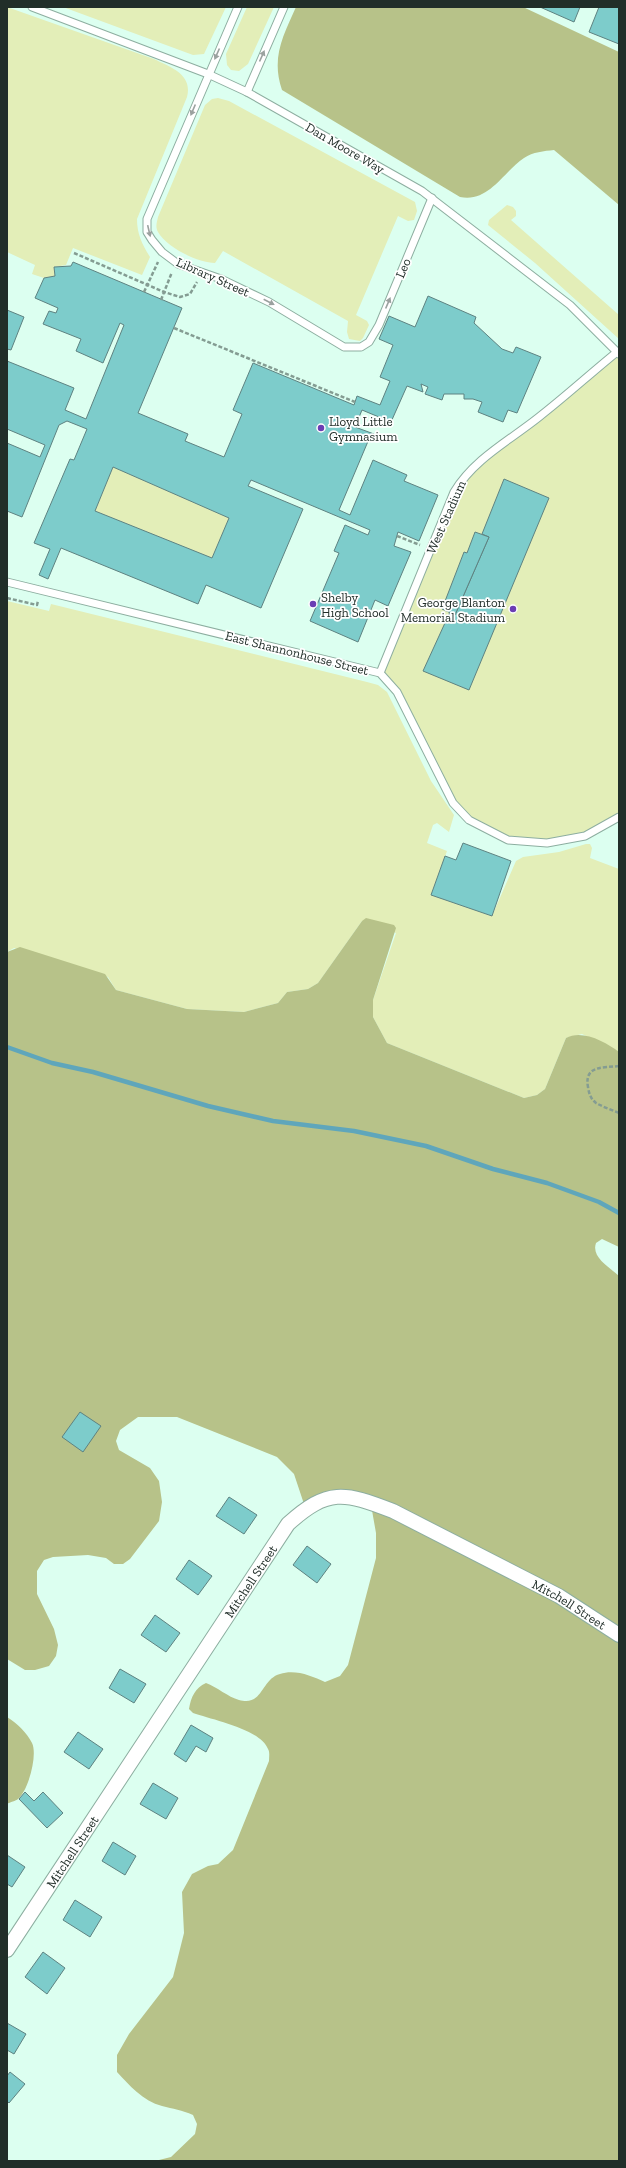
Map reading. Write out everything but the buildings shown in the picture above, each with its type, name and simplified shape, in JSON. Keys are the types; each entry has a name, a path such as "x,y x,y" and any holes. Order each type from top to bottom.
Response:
{"street":[{"name":"Mitchell Street","path":"7,1950 288,1524 305,1509 320,1500 343,1496 368,1501 393,1511 552,1592 619,1635"}],"lane":[{"name":"Dan Moore Way","path":"32,7 208,74 247,92 432,198 570,305 618,353"},
{"name":"Library Street","path":"238,7 147,219 147,232 162,252 176,262 269,302 344,347 361,347 372,338"},
{"path":"247,92 284,7"},
{"name":"Leo","path":"372,338 432,198"},
{"name":"West Stadium","path":"380,673 454,492 464,476 479,461 539,417 618,353"},
{"name":"East Shannonhouse Street","path":"7,582 380,673 397,692 453,803 469,820 508,840 547,843 585,836 619,817"}],"path":[{"path":"74,252 147,285 180,297 188,296 193,291 202,272"},
{"path":"144,292 162,252"},
{"path":"161,300 176,262"},
{"path":"174,328 355,402"},
{"path":"397,536 431,549"},
{"path":"619,1066 593,1070 588,1074 586,1080 589,1095 596,1103 619,1113"}],"green space":[{"path":"7,7 154,59 179,72 187,82 187,97 137,219 140,239 150,257 142,275 73,248 66,265 54,267 55,276 44,278 32,274 35,265 7,252"},
{"path":"63,7 226,7 204,54 193,55"},
{"path":"247,7 274,7 248,64 239,71 231,70 227,65 226,54"},
{"path":"296,7 523,7 619,52 619,205 554,150 542,151 527,156 516,164 495,185 479,195 470,198 460,197 282,90 279,78 278,57 283,38"},
{"path":"218,98 229,101 415,202 417,211 414,220 408,221 398,216 356,315 367,321 369,325 360,341 349,339 347,332 348,321 223,251 215,263 200,260 175,248 162,238 158,232 156,226 158,217 205,105 212,99"},
{"path":"507,205 513,207 516,211 516,216 511,220 619,315 619,339 535,263 488,225 489,220"},
{"name":"George Blanton Memorial Stadium","path":"619,354 619,817 585,836 547,843 508,840 487,830 453,803 397,692 380,673 464,476"},
{"path":"113,467 229,518 212,558 95,511"},
{"path":"7,601 49,611 51,604 378,685 387,692 431,781 454,815 449,832 437,823 433,825 427,843 447,851 431,895 492,916 516,861 523,857 559,852 586,844 590,844 592,848 590,858 619,869 619,1052 582,1034 566,1038 545,1089 537,1095 524,1098 387,1043 373,1017 373,1000 396,933 362,921 318,983 308,989 287,992 278,1003 244,1012 187,1009 116,990 108,977 14,948 7,952"},
{"path":"366,918 394,925 396,928 373,1000 373,1017 387,1043 524,1098 537,1095 545,1089 566,1038 579,1035 594,1038 619,1052 619,1247 602,1239 596,1243 595,1248 598,1257 619,1276 619,2161 155,2161 171,2157 195,2134 197,2124 193,2115 155,2104 132,2087 117,2072 117,2055 129,2034 173,1977 184,1933 182,1892 192,1874 208,1866 218,1864 233,1850 269,1761 268,1749 256,1736 235,1726 193,1713 189,1709 192,1697 199,1687 206,1683 235,1699 247,1701 253,1700 258,1696 269,1681 280,1674 292,1672 325,1682 340,1676 348,1665 376,1558 376,1533 370,1499 304,1504 294,1474 277,1457 177,1417 138,1417 120,1430 116,1441 119,1450 150,1468 159,1481 162,1502 159,1521 130,1559 123,1564 114,1564 106,1558 88,1555 53,1557 44,1560 37,1571 37,1594 54,1629 58,1645 56,1656 49,1666 35,1670 25,1670 7,1659 7,952 20,947 105,974 116,990 187,1009 244,1012 278,1003 287,992 308,989 318,983 362,921"},
{"path":"7,1717 25,1732 32,1743 34,1756 31,1772 22,1795 18,1799 7,1804"}],"waterway":[{"path":"7,1047 52,1063 93,1072 208,1106 273,1121 354,1131 426,1146 493,1169 547,1183 599,1202 619,1213"}],"place":[{"name":"Lloyd Little Gymnasium","path":"321,428"},
{"name":"Shelby High School","path":"313,604"},
{"name":"George Blanton Memorial Stadium","path":"513,609"}]}
